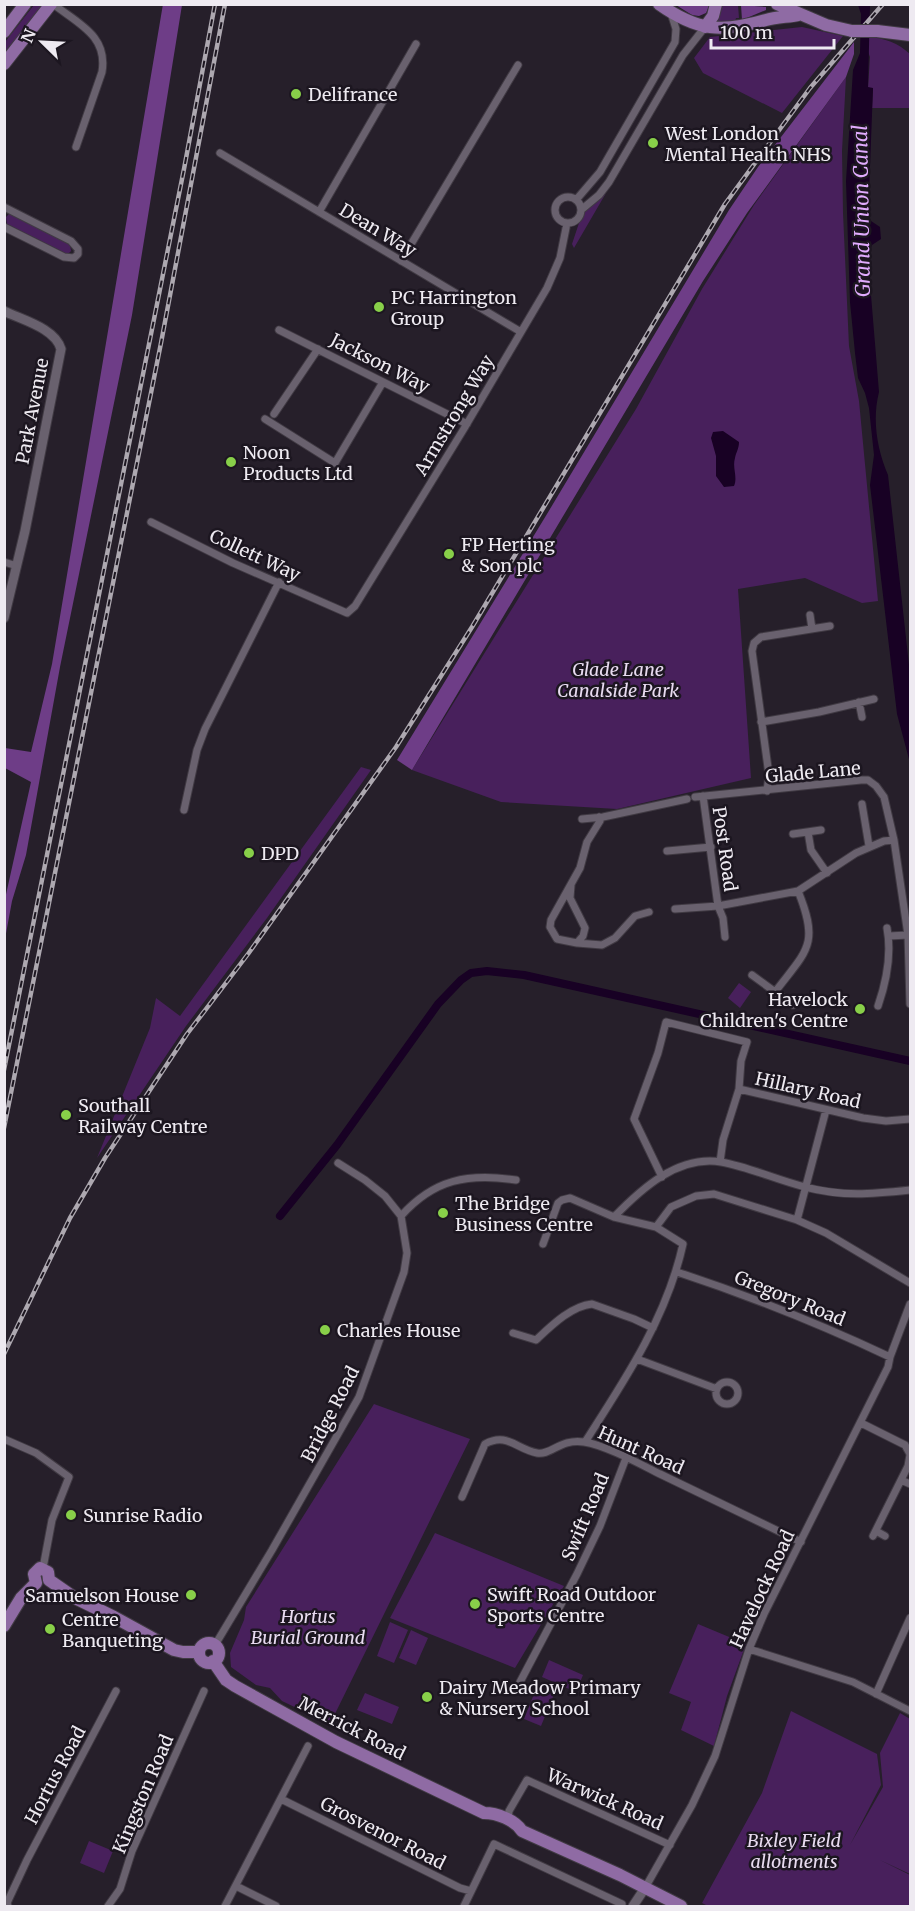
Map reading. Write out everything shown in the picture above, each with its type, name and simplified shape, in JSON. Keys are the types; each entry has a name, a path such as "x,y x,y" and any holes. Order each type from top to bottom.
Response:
{"main road":[{"path":"4,32 25,4"},
{"path":"4,64 52,4"},
{"path":"659,4 705,27 716,29 731,29 798,15"},
{"path":"705,27 713,16 716,4"},
{"path":"777,4 798,15 852,31 910,35"},
{"path":"891,34 910,45"},
{"path":"38,1569 43,1569 48,1572 49,1581 42,1585 36,1582 34,1574 38,1569"},
{"path":"49,1581 75,1598 174,1650 199,1652"},
{"path":"4,1626 21,1598 36,1582"},
{"path":"209,1643 215,1645 219,1652 213,1661 207,1662 202,1660 199,1652 204,1644 209,1643"},
{"name":"Merrick Road","path":"213,1661 226,1680 235,1686 336,1742 484,1813 509,1816 522,1831 681,1906"},
{"name":"Merrick Road","path":"484,1813 489,1820 516,1832 522,1831"}],"street":[{"path":"52,4 96,39 102,48 104,60 102,72 76,147"},
{"name":"Armstrong Way","path":"347,613 355,606 467,424 547,288 560,258 567,223 557,217 557,205 565,198 576,200 600,171 675,42 676,29 671,12"},
{"path":"567,223 576,221 581,210 599,195 609,182 683,55 705,27"},
{"path":"319,212 416,44"},
{"path":"401,261 518,65"},
{"name":"Dean Way","path":"220,153 521,332"},
{"path":"576,200 581,210"},
{"path":"4,207 71,241 78,249 78,254 74,258 64,257 4,227"},
{"name":"Park Avenue","path":"4,311 48,332 58,340 61,349 17,566 4,618"},
{"name":"Jackson Way","path":"279,330 467,424"},
{"path":"274,414 318,349"},
{"path":"265,419 335,463 383,382"},
{"name":"Collett Way","path":"151,522 233,563 347,613"},
{"path":"4,562 17,566"},
{"path":"184,810 196,750 279,582"},
{"path":"810,615 812,629"},
{"path":"767,791 769,775 752,651 754,643 761,637 830,626"},
{"path":"761,722 874,699"},
{"path":"859,702 862,717"},
{"name":"Glade Lane","path":"582,819 695,797 868,780 884,797 894,840"},
{"name":"Post Road","path":"695,797 711,847 718,906 723,918 725,937"},
{"path":"862,804 870,846"},
{"path":"599,817 600,821 587,842 580,868 551,920 550,927 557,939 597,945 615,938 635,916 649,912"},
{"path":"793,834 821,830"},
{"path":"808,832 811,850 827,873"},
{"path":"675,909 718,906 798,891 856,853 870,846 894,840 908,935 910,1004"},
{"path":"667,851 711,847"},
{"path":"571,885 570,898 591,940 597,945"},
{"path":"775,992 805,952 810,940 807,914 798,891"},
{"path":"577,943 585,928"},
{"path":"878,1006 886,983 889,964 888,932 908,935"},
{"path":"752,975 793,1005"},
{"path":"662,1177 634,1119 658,1053 665,1025 747,1042 741,1061 739,1089"},
{"name":"Hillary Road","path":"720,1162 723,1140 739,1089 826,1110 886,1121 910,1119"},
{"path":"797,1220 826,1110"},
{"path":"614,1217 646,1187 679,1167 695,1163 720,1162 806,1188 862,1195 910,1190"},
{"path":"340,1165 365,1180 385,1196 401,1216 416,1199 450,1181 476,1178 516,1180"},
{"path":"656,1227 671,1207 696,1196 714,1194 797,1220 826,1233 910,1283"},
{"path":"543,1244 556,1208 562,1200 570,1198 614,1217 656,1227 683,1244 677,1272 653,1328 637,1359 585,1442"},
{"name":"Bridge Road","path":"215,1645 360,1397 397,1296 406,1263 407,1253 401,1216"},
{"name":"Gregory Road","path":"677,1272 733,1290 814,1322 890,1357"},
{"path":"513,1333 536,1340 567,1315 585,1305 592,1304 653,1328"},
{"name":"Havelock Road","path":"645,1888 670,1845 715,1756 749,1649 888,1367 910,1304"},
{"path":"637,1359 717,1389"},
{"path":"861,1423 905,1445 910,1455 902,1480 874,1534 885,1536"},
{"path":"4,1439 36,1453 69,1477 52,1520 43,1569"},
{"name":"Hunt Road","path":"462,1497 485,1444 493,1440 502,1439 537,1454 545,1454 569,1441 585,1442 626,1458 801,1542"},
{"name":"Swift Road","path":"520,1682 600,1526 626,1458"},
{"path":"902,1480 910,1484"},
{"path":"876,1694 910,1618"},
{"path":"749,1649 853,1682 910,1711"},
{"name":"Hortus Road","path":"6,1905 27,1860 116,1691"},
{"name":"Kingston Road","path":"108,1906 120,1889 132,1851 204,1691"},
{"path":"225,1906 308,1746"},
{"name":"Warwick Road","path":"509,1816 527,1780 670,1845"},
{"name":"Grosvenor Road","path":"281,1799 460,1888 471,1891"},
{"path":"464,1906 494,1844 610,1894 622,1904"},
{"path":"236,1886 276,1906"},
{"path":"633,1906 645,1888"}],"green space":[{"path":"34,5 43,5 5,54 5,42"},
{"path":"722,5 738,5 739,18 735,21 715,22"},
{"path":"802,27 843,36 782,113 703,73 694,58 710,37"},
{"path":"868,37 891,42 910,54 910,108 872,108 873,89 868,88 870,57 867,49"},
{"name":"Glade Lane Canalside Park","path":"846,77 842,151 849,346 859,401 878,601 862,603 805,578 738,589 751,778 617,809 501,802 412,770 636,409 702,289 754,205"},
{"path":"606,193 574,248 572,244 582,214"},
{"path":"9,214 70,244 71,251 65,253 7,224 6,217"},
{"path":"361,767 371,770 267,918 186,1026 97,1158 150,1028 156,998 180,1016"},
{"path":"739,983 751,992 740,1008 728,998"},
{"name":"Hortus Burial Ground","path":"374,1404 470,1439 330,1724 282,1701 270,1688 256,1685 231,1667 230,1653 244,1620 246,1607"},
{"name":"Swift Road Outdoor Sports Centre","path":"435,1533 564,1586 515,1668 390,1618"},
{"path":"390,1622 408,1630 394,1663 377,1656"},
{"path":"698,1624 746,1644 727,1696 714,1746 681,1730 691,1702 669,1693"},
{"path":"411,1630 428,1638 416,1665 399,1658"},
{"path":"549,1660 583,1675 576,1692 542,1677"},
{"path":"538,1684 555,1692 541,1726 524,1719"},
{"path":"365,1693 399,1707 392,1724 357,1710"},
{"name":"Bixley Field allotments","path":"791,1711 877,1754 881,1785 850,1845 883,1787 880,1753 900,1713 910,1719 910,1874 880,1860 910,1875 910,1906 708,1906 702,1903 762,1793"},
{"path":"89,1841 113,1851 104,1873 80,1863"}],"shaded area":[{"path":"163,4 182,5 132,315 60,667 26,855 12,901 5,939 5,899 31,782 5,768 5,748 31,752 52,664"},
{"path":"710,4 706,13 699,16 692,15 676,5"},
{"path":"741,5 766,7 766,10 742,20"},
{"path":"854,42 854,54 846,77 747,213 703,281 412,770 397,760 729,210 758,167"}],"water":[{"name":"Grand Union Canal","path":"858,5 870,5 868,87 873,88 868,219 880,227 881,239 872,245 870,250 870,283 879,392 876,424 878,445 888,475 910,674 910,763 897,714 870,485 874,455 869,408 858,378 850,302 846,181 853,70 860,53 861,14"},
{"path":"723,431 739,442 734,462 734,486 724,487 716,476 716,456 711,438 713,432"}],"waterway":[{"path":"280,1216 337,1145 438,1004 471,973 487,971 524,975 910,1061"}],"railway":[{"path":"4,1070 215,4"},
{"path":"4,1128 161,343 225,4"},
{"path":"4,1354 70,1218 105,1158 187,1034 248,954 396,747 472,627 725,204 810,88 883,4"}],"place":[{"name":"Delifrance","path":"296,94"},
{"name":"West London Mental Health NHS","path":"653,143"},
{"name":"PC Harrington Group","path":"379,307"},
{"name":"Noon Products Ltd","path":"231,462"},
{"name":"FP Herting & Son plc","path":"449,554"},
{"name":"DPD","path":"249,853"},
{"name":"Havelock Children's Centre","path":"860,1009"},
{"name":"Southall Railway Centre","path":"66,1115"},
{"name":"The Bridge Business Centre","path":"443,1213"},
{"name":"Charles House","path":"325,1330"},
{"name":"Sunrise Radio","path":"71,1515"},
{"name":"Samuelson House","path":"191,1595"},
{"name":"Swift Road Outdoor Sports Centre","path":"475,1604"},
{"name":"Centre Banqueting","path":"50,1629"},
{"name":"Dairy Meadow Primary & Nursery School","path":"427,1697"}]}
